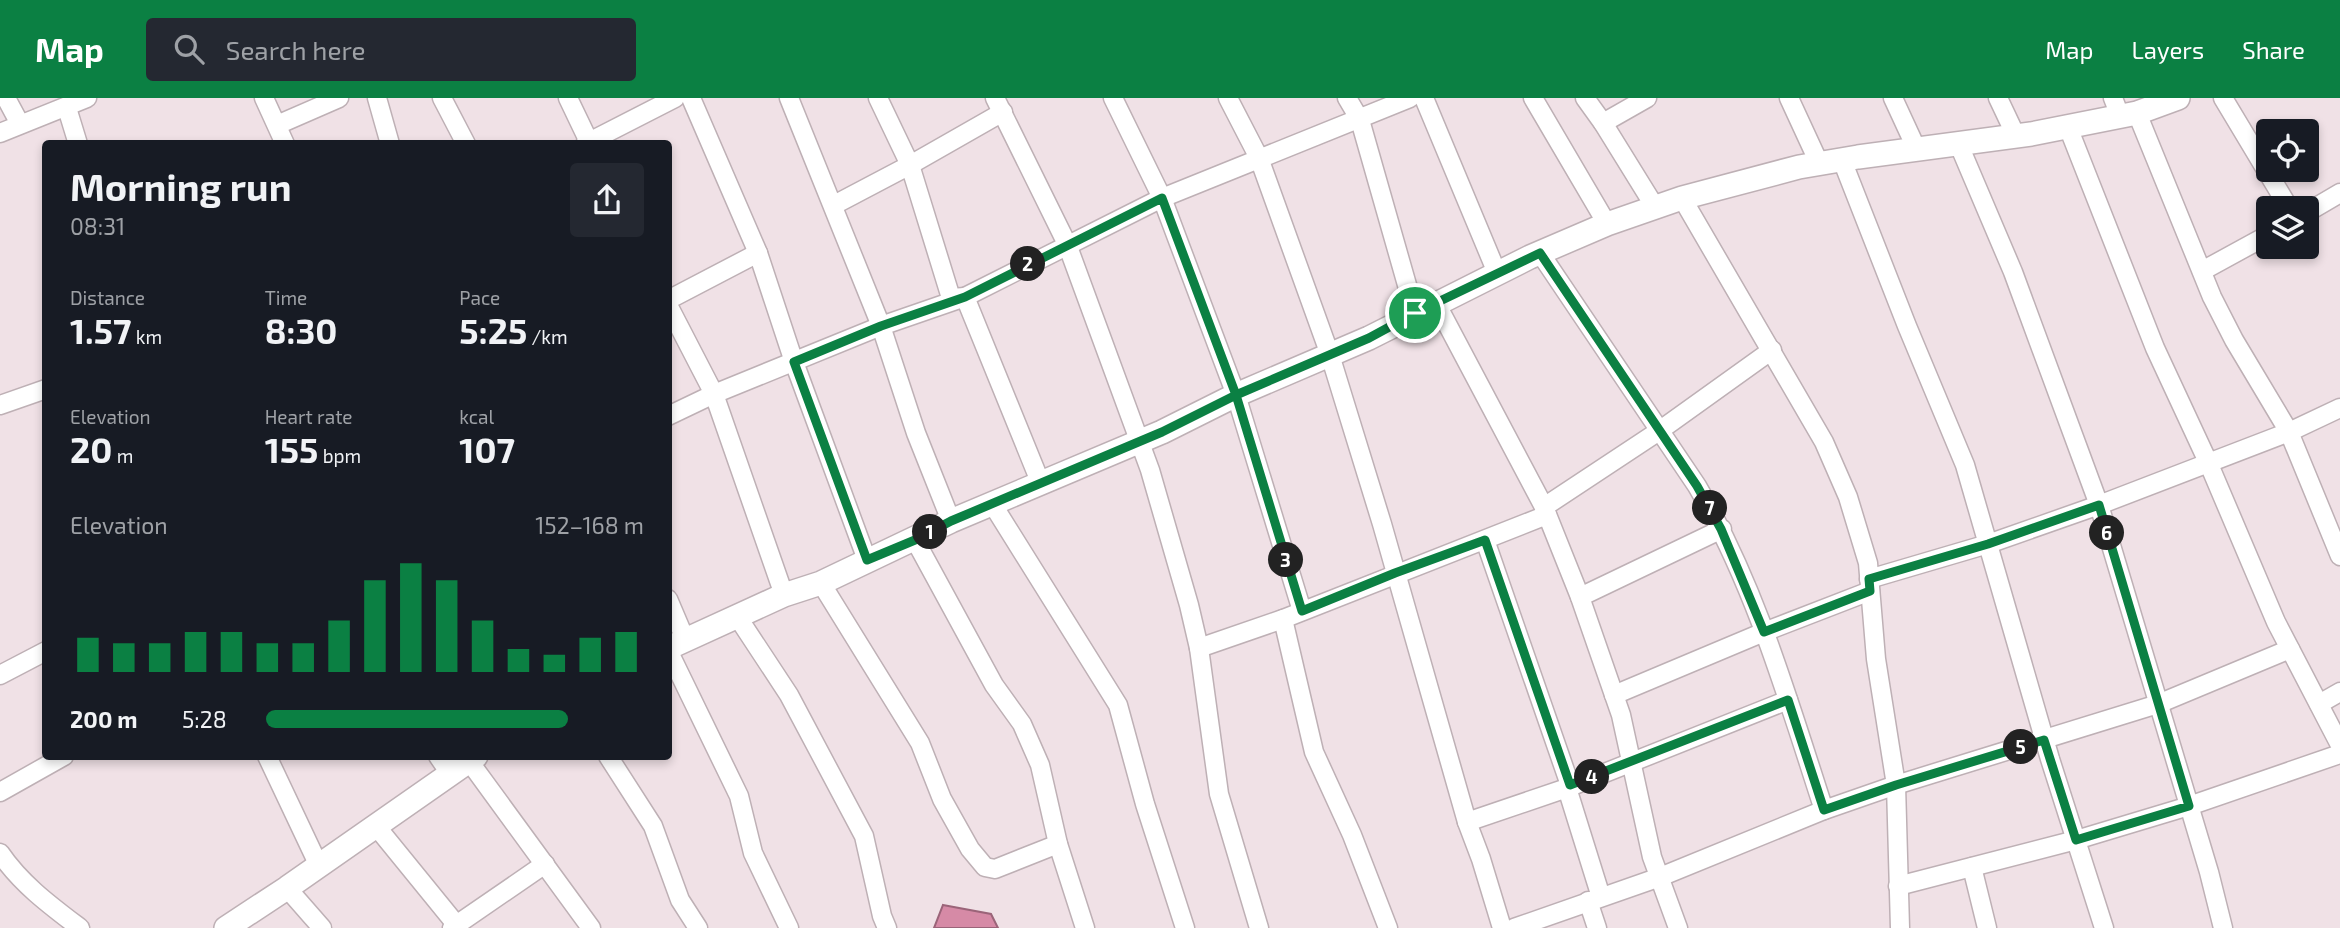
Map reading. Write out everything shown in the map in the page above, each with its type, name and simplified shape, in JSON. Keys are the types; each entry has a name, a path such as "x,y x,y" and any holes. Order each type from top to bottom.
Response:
{"street":[{"path":"6,98 20,124"},
{"path":"0,133 87,98"},
{"path":"264,98 283,140"},
{"path":"277,125 339,98"},
{"path":"377,98 389,140"},
{"path":"442,98 464,140"},
{"path":"568,98 587,140"},
{"path":"594,140 675,98"},
{"path":"691,98 758,253 794,362 867,560"},
{"path":"789,98 881,326 916,433 951,521"},
{"path":"878,98 910,165 951,298 965,297"},
{"path":"1113,98 1162,198 1236,395 1302,611"},
{"path":"1228,98 1259,158 1330,355 1382,524 1467,822 1482,859 1502,928"},
{"path":"1347,98 1360,120 1425,308 1546,511 1614,695 1652,857 1678,928"},
{"path":"672,414 713,394 881,326 965,297 1162,198 1410,98"},
{"path":"1424,98 1497,273"},
{"path":"1533,98 1607,224"},
{"path":"1585,98 1655,207"},
{"path":"1603,123 1647,98"},
{"path":"1789,98 1831,162 1907,326 1965,465 2044,740 2104,928"},
{"path":"1893,98 1917,150"},
{"path":"1998,98 2016,136"},
{"path":"789,928 753,853 739,796 674,646 1369,338 1497,273 1607,224 1682,198 1831,162 2068,127 2124,109 2178,98"},
{"path":"2223,98 2282,196"},
{"path":"834,205 910,165 999,105 1067,244 1150,470 1199,648 1219,794 1259,928"},
{"path":"67,107 77,140"},
{"path":"2124,109 2234,340 2289,432 2340,556"},
{"path":"2068,127 2155,348 2276,622 2340,745"},
{"path":"1959,145 2012,272 2099,505 2209,872 2223,928"},
{"path":"2319,206 2340,194"},
{"path":"1682,198 1824,442 1848,497 1868,563 1876,659 1896,785 1900,928"},
{"path":"2202,271 2256,242"},
{"path":"672,300 758,253"},
{"path":"1540,253 1697,486 1721,529 1764,632 1824,810"},
{"path":"965,297 1041,484"},
{"path":"672,310 713,394 784,595"},
{"path":"1199,648 1283,619 1485,540 1546,511 1772,350"},
{"path":"0,405 42,390"},
{"path":"1614,695 1870,585 2099,505 2289,432 2340,408"},
{"path":"993,505 1118,705 1145,804 1185,928"},
{"path":"1580,597 1721,529"},
{"path":"915,540 995,685 1022,724 1040,765 1058,844 1085,928"},
{"path":"1485,540 1568,787 1594,899 1597,928"},
{"path":"821,583 920,743 942,799 970,849 985,867 995,870 1058,844"},
{"path":"737,616 789,695 864,836 887,928"},
{"path":"1283,619 1314,752 1352,835 1388,928"},
{"path":"1514,928 1660,877 1824,810 2158,704 2290,649"},
{"path":"0,676 42,653"},
{"path":"2319,704 2340,692"},
{"path":"1467,822 1568,787 1788,700"},
{"path":"1898,886 2076,840 2189,806 2340,754"},
{"path":"0,793 57,760"},
{"path":"269,760 319,866"},
{"path":"226,928 376,827 444,765 464,760"},
{"path":"473,760 591,928"},
{"path":"611,760 653,826 680,900 698,928"},
{"path":"376,827 456,927 545,864"},
{"path":"0,853 10,868 34,892 80,928"},
{"path":"1972,867 1987,928"},
{"path":"287,888 322,928"}],"shaded area":[{"path":"943,905 991,914 998,928 934,928"}],"route":[{"path":"1415,313 1369,338 1236,395 1162,432 951,521 867,560 794,362 881,326 965,297 1162,198 1236,395 1302,611 1485,540 1570,785 1788,700 1824,810 2044,740 2076,840 2189,806 2099,505 1988,544 1869,579 1870,591 1764,632 1738,565 1697,486 1540,253 1415,313"}]}
